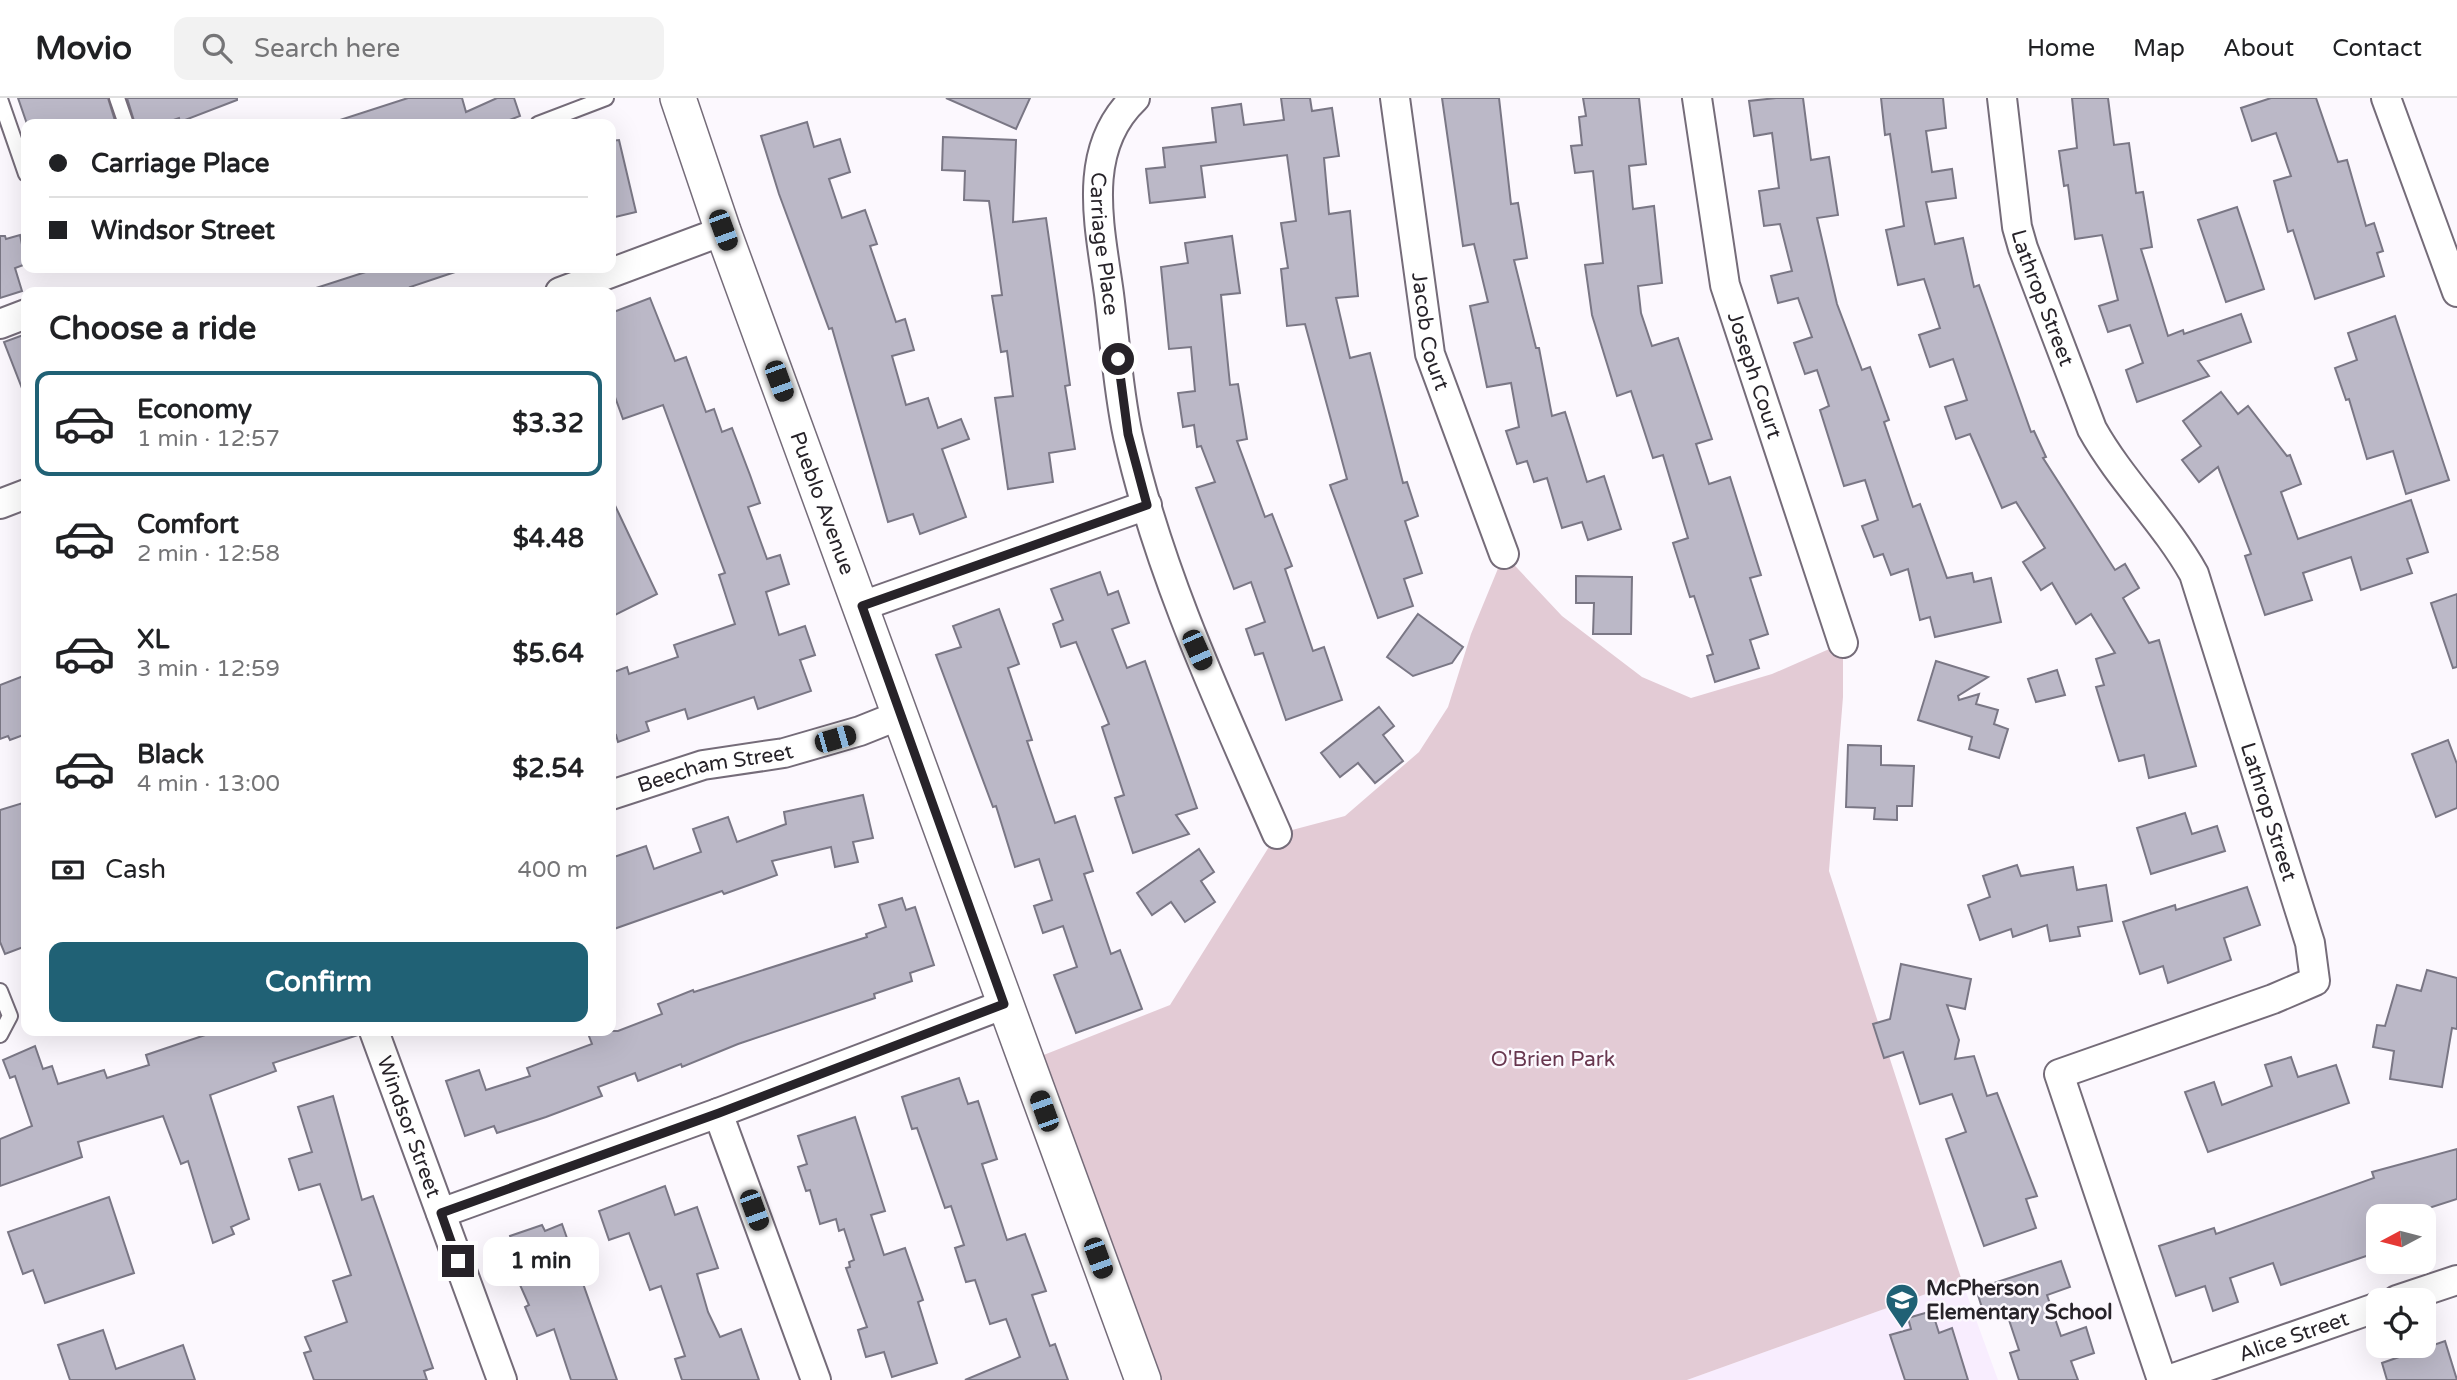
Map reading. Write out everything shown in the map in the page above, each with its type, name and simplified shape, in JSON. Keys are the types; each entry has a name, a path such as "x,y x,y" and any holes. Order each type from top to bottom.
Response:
{"street":[{"name":"Pueblo Avenue","path":"678,98 723,230 1143,1380"},
{"name":"Carriage Place","path":"1135,98 1107,134 1098,171 1098,209 1128,434 1147,505 1197,650 1277,834"},
{"name":"Jacob Court","path":"1395,98 1430,354 1504,554"},
{"name":"Joseph Court","path":"1697,98 1725,285 1843,643"},
{"name":"Lathrop Street","path":"2002,98 2017,227 2023,248 2092,429 2105,452 2182,554 2193,574 2310,943 2315,981 2273,999 2059,1074 2162,1380"},
{"path":"2386,98 2457,292"},
{"path":"616,271 723,230"},
{"path":"573,287 610,273"},
{"path":"0,324 21,316"},
{"path":"0,504 21,496"},
{"path":"862,606 1147,505"},
{"name":"Beecham Street","path":"616,793 703,765 784,753 860,731 900,715"},
{"path":"441,1213 719,1113 1004,1004"},
{"name":"Windsor Street","path":"376,1036 502,1380"},
{"path":"719,1113 816,1380"},
{"path":"2431,1288 2457,1279"},
{"name":"Alice Street","path":"2168,1380 2366,1311"}],"lane":[{"path":"117,98 124,119"},
{"path":"551,119 606,98"},
{"path":"0,99 21,160"},
{"path":"0,991 10,1016 0,1035"}],"shaded area":[{"name":"McPherson Elementary School","path":"1962,1281 1998,1380 1687,1380"}],"green space":[{"name":"O'Brien Park","path":"1504,554 1562,616 1642,677 1691,698 1772,674 1843,643 1843,697 1829,871 1962,1281 1687,1380 1143,1380 1026,1062 1170,1005 1277,834 1345,816 1419,752 1448,707 1471,634"}],"building":[{"path":"18,98 108,98 114,119 25,119"},
{"path":"127,98 237,98 188,119 133,119"},
{"path":"408,98 462,98 466,112 497,98 514,98 520,116 512,119 343,119"},
{"path":"946,98 1030,98 1016,129"},
{"path":"1281,98 1310,98 1312,111 1332,108 1339,156 1324,158 1329,214 1350,211 1358,296 1336,298 1350,358 1370,353 1403,483 1407,482 1418,516 1405,521 1422,573 1404,579 1413,606 1378,618 1330,485 1347,479 1305,324 1287,326 1281,269 1288,268 1281,223 1296,221 1287,155 1201,166 1205,197 1150,203 1146,169 1165,167 1163,148 1216,142 1212,108 1241,104 1244,125 1284,120"},
{"path":"1442,98 1499,98 1511,204 1518,203 1527,258 1514,260 1536,348 1539,348 1552,416 1565,412 1587,482 1604,476 1621,529 1588,540 1582,522 1562,528 1547,478 1534,482 1527,461 1517,464 1506,431 1519,427 1511,383 1487,387 1470,306 1488,302 1474,244 1463,246"},
{"path":"1583,98 1639,98 1646,164 1629,166 1633,209 1654,206 1662,283 1638,286 1641,313 1652,346 1678,338 1712,439 1696,444 1709,484 1730,477 1761,575 1750,578 1768,634 1750,640 1759,668 1715,682 1707,656 1713,654 1694,596 1690,597 1673,543 1688,538 1663,455 1653,458 1631,391 1617,396 1592,315 1585,265 1603,263 1593,171 1575,173 1571,146 1582,145 1579,117 1586,116"},
{"path":"1803,98 1811,160 1829,157 1838,215 1817,218 1837,304 1862,370 1870,367 1889,420 1884,422 1913,507 1920,504 1947,578 1972,573 1974,582 1991,578 2001,622 1935,637 1930,617 1920,620 1908,569 1891,575 1883,554 1874,557 1862,526 1878,520 1865,480 1844,486 1820,410 1829,406 1817,370 1805,374 1794,343 1812,337 1798,298 1778,303 1771,276 1792,271 1780,224 1764,226 1759,191 1779,188 1772,133 1754,136 1749,101"},
{"path":"1881,98 1943,98 1946,128 1926,131 1932,172 1952,169 1956,198 1926,202 1935,244 1963,238 1974,287 1979,285 2031,432 2034,431 2046,457 2043,458 2115,570 2125,564 2139,588 2123,598 2149,643 2159,640 2196,766 2149,778 2144,755 2119,761 2096,687 2104,685 2096,659 2115,653 2091,614 2076,624 2052,583 2041,590 2023,562 2045,548 2016,502 2002,508 1970,434 1956,439 1945,407 1967,400 1953,359 1930,367 1919,335 1940,328 1924,279 1898,285 1886,230 1904,226 1890,134 1885,135"},
{"path":"2072,98 2108,98 2114,145 2129,143 2136,193 2143,192 2152,247 2141,249 2168,336 2183,330 2184,334 2241,314 2251,342 2198,361 2209,376 2137,402 2126,370 2143,363 2130,325 2108,332 2099,306 2118,300 2102,235 2075,239 2068,185 2064,186 2059,151 2077,148"},
{"path":"2271,98 2316,98 2338,162 2347,160 2366,226 2374,223 2383,251 2377,253 2384,276 2315,299 2293,230 2288,232 2274,181 2291,176 2276,133 2252,141 2241,108"},
{"path":"807,122 814,147 840,139 850,172 829,179 842,218 865,210 877,244 870,246 896,322 905,319 914,350 892,356 906,405 928,398 938,428 961,419 969,439 942,449 966,517 920,534 913,514 888,522 832,328 829,329 779,194 761,136"},
{"path":"943,137 1016,140 1013,222 1046,218 1070,385 1065,386 1075,449 1049,453 1053,482 1008,489 995,398 1013,396 1007,351 1001,352 992,296 1002,295 989,201 964,200 965,171 942,170"},
{"path":"616,140 619,140 636,212 616,217"},
{"path":"2237,207 2264,289 2226,302 2198,220"},
{"path":"20,235 21,266 15,268 21,291 0,298 0,236 5,236 6,239"},
{"path":"1232,236 1240,293 1221,295 1230,385 1238,384 1247,439 1237,441 1265,517 1272,514 1292,566 1285,569 1313,651 1324,647 1342,700 1286,720 1263,653 1255,655 1246,629 1265,622 1251,582 1234,589 1196,488 1215,482 1201,446 1197,447 1194,425 1183,427 1178,393 1195,391 1191,347 1169,349 1161,267 1188,263 1185,243"},
{"path":"362,273 452,273 410,287 319,287"},
{"path":"650,298 675,361 686,357 706,412 714,409 722,432 732,428 760,503 748,507 767,559 780,555 789,584 766,592 779,635 805,626 815,655 800,660 811,691 758,709 754,697 688,719 685,709 646,722 649,731 618,742 616,671 627,667 629,674 678,657 674,645 735,624 719,575 725,573 663,405 623,419 616,400 616,311"},
{"path":"2395,316 2449,480 2406,494 2393,451 2367,459 2349,399 2346,400 2335,368 2357,360 2348,333"},
{"path":"21,336 21,386 4,342"},
{"path":"2221,392 2238,414 2248,406 2287,456 2290,455 2301,484 2281,492 2298,539 2411,500 2428,552 2407,559 2412,573 2361,590 2351,557 2303,573 2312,600 2265,615 2245,556 2251,554 2218,467 2199,482 2182,460 2201,446 2183,421"},
{"path":"616,508 657,594 616,614"},
{"path":"1100,572 1108,595 1118,591 1129,623 1112,629 1127,668 1145,661 1197,808 1176,815 1189,834 1133,853 1115,798 1124,795 1102,727 1109,724 1076,642 1061,647 1053,624 1063,620 1051,589"},
{"path":"1576,576 1632,577 1631,634 1593,634 1594,603 1576,603"},
{"path":"2457,594 2457,667 2453,668 2431,603"},
{"path":"999,609 1019,664 1008,668 1032,740 1027,741 1055,823 1075,816 1093,871 1084,874 1111,954 1120,950 1142,1009 1076,1033 1054,975 1077,967 1063,926 1043,933 1034,906 1052,900 1039,859 1015,867 996,806 993,807 936,655 961,647 953,626"},
{"path":"1418,614 1463,647 1452,663 1413,676 1387,657"},
{"path":"1936,661 1988,677 1958,696 1959,700 1979,694 1976,704 1998,710 1994,724 2008,729 1999,758 1969,749 1972,737 1918,720"},
{"path":"2057,670 2065,695 2036,702 2028,679"},
{"path":"21,677 21,736 10,740 8,736 0,739 0,685"},
{"path":"1379,707 1394,726 1383,735 1403,761 1375,783 1358,763 1340,777 1321,753"},
{"path":"2448,740 2457,764 2457,808 2436,817 2412,754"},
{"path":"1848,745 1881,746 1881,765 1914,766 1912,806 1897,806 1897,820 1874,819 1875,808 1846,807"},
{"path":"863,795 873,838 853,842 858,862 835,867 831,847 772,861 777,875 616,928 616,856 646,846 654,869 701,852 693,829 728,817 737,842 786,824 784,812"},
{"path":"21,804 21,948 5,954 0,942 0,810"},
{"path":"2185,813 2192,834 2217,826 2225,851 2151,874 2137,828"},
{"path":"1199,849 1214,872 1201,881 1215,902 1185,922 1171,902 1152,915 1137,893"},
{"path":"2017,865 2021,876 2073,867 2077,890 2106,885 2112,921 2078,927 2080,936 2050,941 2047,925 2013,937 2011,929 1980,940 1968,905 1990,897 1983,876"},
{"path":"2247,887 2260,925 2224,938 2231,960 2168,983 2163,966 2140,974 2123,922 2175,905 2176,910"},
{"path":"902,898 906,910 915,907 934,965 910,973 912,981 874,994 875,998 738,1044 682,1067 681,1064 638,1081 635,1073 598,1087 602,1096 546,1117 497,1133 494,1126 465,1136 446,1081 479,1070 486,1090 530,1076 527,1068 592,1044 589,1036 616,1036 616,1031 662,1014 658,1004 693,990 694,992 867,937 866,934 886,927 879,905"},
{"path":"1901,964 1971,979 1965,1009 1947,1005 1959,1040 1955,1059 1974,1056 1987,1096 1997,1093 2037,1196 2026,1199 2036,1228 1984,1246 1946,1139 1966,1132 1952,1094 1920,1104 1903,1052 1884,1058 1873,1024 1890,1019"},
{"path":"2427,970 2457,978 2457,1029 2452,1028 2442,1087 2390,1079 2394,1051 2373,1047 2377,1025 2385,1026 2397,985 2421,991"},
{"path":"202,1036 355,1036 273,1063 276,1071 210,1095 249,1219 231,1227 234,1234 213,1243 188,1161 181,1164 163,1116 78,1142 82,1157 0,1186 0,1139 32,1126 15,1076 10,1078 3,1060 35,1046 43,1069 52,1066 58,1084 104,1070 107,1078 149,1065 146,1055"},
{"path":"2291,1057 2298,1077 2336,1065 2349,1103 2208,1152 2185,1092 2214,1082 2222,1105 2272,1086 2265,1065"},
{"path":"959,1078 968,1104 978,1101 997,1159 982,1164 1007,1240 1025,1234 1046,1291 1032,1295 1050,1346 1055,1344 1068,1380 965,1380 1020,1357 1006,1319 990,1324 975,1280 966,1282 955,1248 964,1245 951,1206 945,1208 917,1128 912,1129 902,1097"},
{"path":"333,1096 362,1200 373,1196 433,1368 424,1371 427,1380 314,1380 304,1353 311,1351 305,1337 347,1322 333,1281 351,1275 320,1184 299,1190 289,1159 312,1152 298,1107"},
{"path":"855,1117 885,1211 871,1215 884,1255 905,1248 923,1300 918,1302 937,1363 892,1377 884,1352 866,1357 858,1330 867,1327 846,1268 850,1267 849,1262 854,1260 844,1229 839,1231 836,1219 820,1224 810,1190 806,1191 798,1167 807,1164 798,1136"},
{"path":"2457,1149 2457,1199 2436,1206 2366,1204 2366,1256 2281,1285 2273,1263 2230,1278 2238,1302 2213,1311 2205,1286 2176,1296 2159,1246 2214,1228 2216,1234 2374,1178 2372,1172"},
{"path":"665,1186 675,1215 697,1207 718,1268 697,1274 708,1312 720,1337 741,1329 759,1380 682,1380 675,1359 685,1356 661,1286 650,1290 629,1233 609,1240 599,1211"},
{"path":"109,1197 134,1273 45,1303 33,1270 23,1274 8,1232"},
{"path":"562,1224 617,1380 571,1380 554,1329 537,1336 525,1307 529,1305 516,1276 520,1274 510,1236 542,1225 545,1231"},
{"path":"2061,1261 2070,1287 2047,1295 2061,1336 2086,1327 2094,1353 2071,1361 2078,1380 2019,1380 2010,1353 2019,1350 2006,1311 1985,1317 1976,1289"},
{"path":"1932,1311 1939,1333 1952,1328 1968,1380 1905,1380 1890,1335 1911,1329 1908,1318"},
{"path":"103,1330 116,1369 183,1345 195,1380 70,1380 58,1345"},
{"path":"2445,1341 2457,1380 2387,1380 2382,1363 2396,1358 2436,1358 2436,1344"}],"place":[{"name":"McPherson Elementary School","path":"1902,1330"}],"route":[{"path":"458,1261 441,1213 719,1113 1004,1004 862,606 1147,505 1128,434 1118,359"}]}
